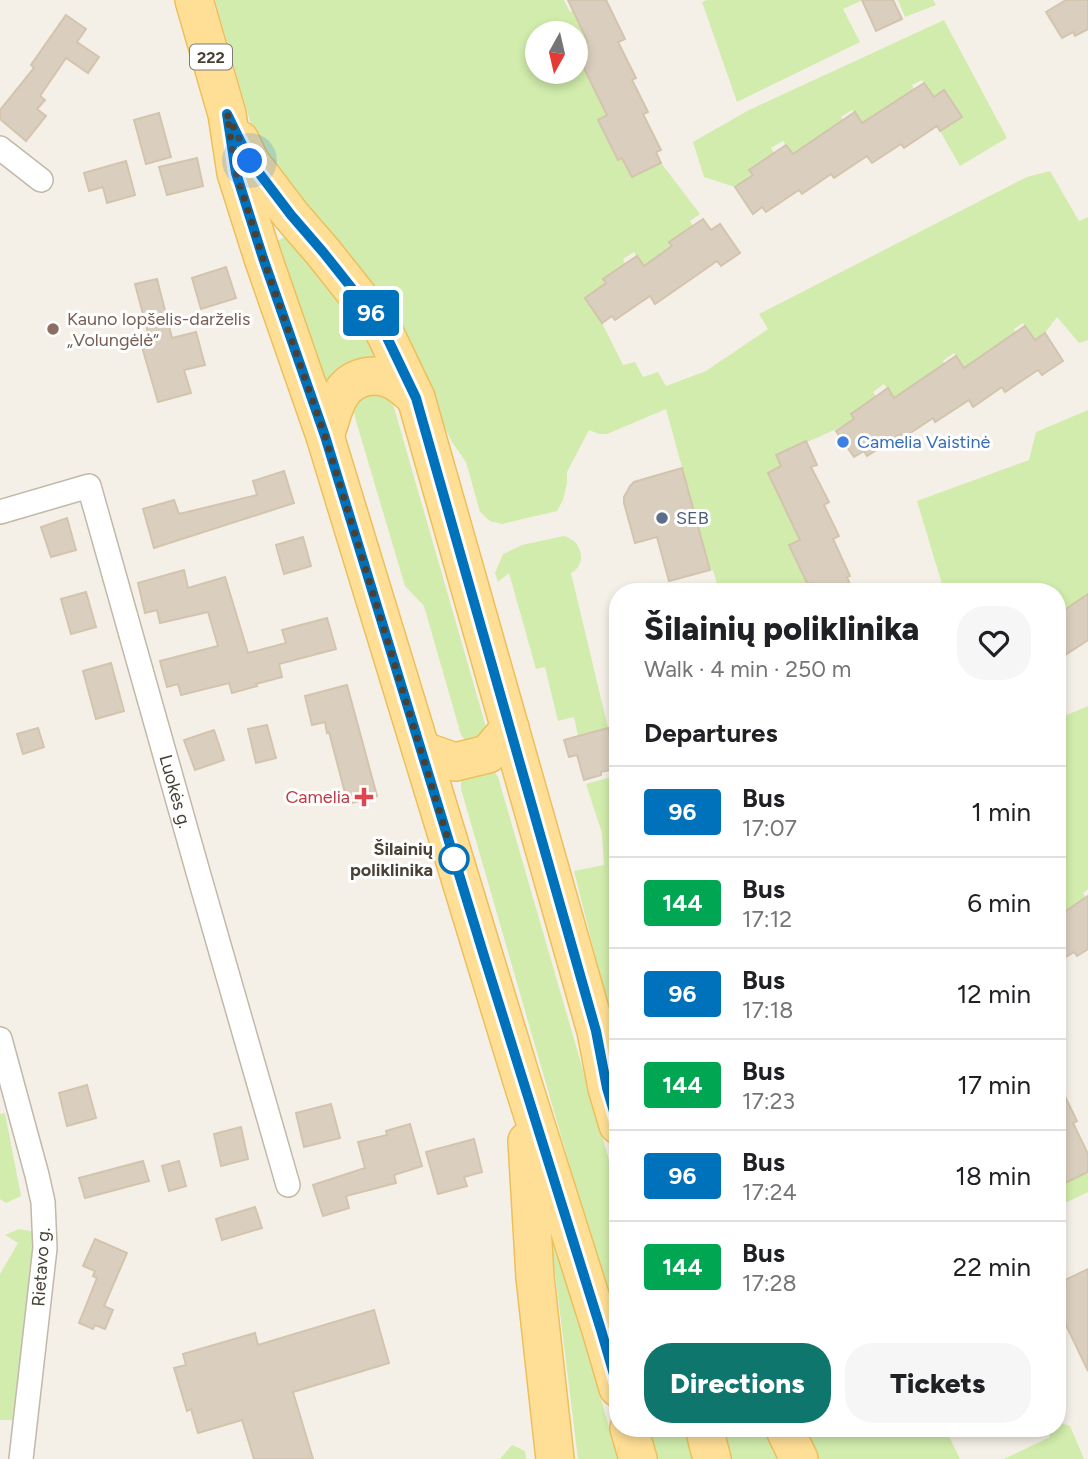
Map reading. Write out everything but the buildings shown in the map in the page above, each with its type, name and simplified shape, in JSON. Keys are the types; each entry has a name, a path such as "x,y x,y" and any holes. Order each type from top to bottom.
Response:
{"main road":[{"name":"222","path":"194,0 227,114 240,185 325,436 609,1357"},
{"name":"222","path":"227,114 250,161 381,325 416,398 609,1080"},
{"path":"325,436 340,395 351,382 362,377 382,377 397,382 416,398"},
{"path":"421,750 455,762 488,754 510,728"},
{"path":"523,1084 535,1277 555,1459"},
{"path":"632,1437 638,1459"},
{"path":"706,1437 712,1459"},
{"path":"788,1437 799,1459"}],"street":[{"path":"0,148 41,180"},
{"name":"Luokės g.","path":"0,512 89,486 288,1185"},
{"name":"Rietavo g.","path":"0,1039 37,1175 44,1215 45,1248 21,1459"}],"green space":[{"path":"215,0 564,0 578,21 525,21 525,84 588,84 588,77 610,114 598,120 618,160 622,158 632,177 661,163 700,214 690,221 693,226 670,242 672,246 644,266 634,252 623,259 625,264 604,279 606,283 585,298 602,323 623,365 635,362 643,377 658,372 666,386 706,371 768,329 759,314 1027,177 1050,171 1079,221 1088,217 1088,340 1079,343 1057,317 1045,333 1035,340 1023,323 1014,329 1016,333 992,348 966,370 954,353 896,402 884,384 873,392 876,397 851,414 854,419 776,455 781,466 768,473 802,539 789,545 807,583 717,583 713,570 710,570 666,409 607,434 589,430 567,472 563,500 557,511 502,524 490,521 480,512 466,462 444,426 428,380 416,356 256,142"},
{"path":"863,0 843,9 860,42 737,102 702,2"},
{"path":"898,0 933,0 936,5 905,17"},
{"path":"944,20 1007,138 960,166 940,131 962,117 944,90 934,97 922,80 912,85 914,89 864,126 852,110 795,158 783,141 771,148 774,153 750,170 753,175 735,187 704,177 693,142 749,110"},
{"path":"284,237 293,239 360,322 381,361 329,382 322,375 276,246 277,241"},
{"path":"363,387 391,397 486,727 484,736 467,742 461,735 424,606 405,586 356,421 353,406"},
{"path":"1088,410 1088,594 1066,611 1066,583 942,583 917,501 1029,460 1036,432"},
{"path":"564,536 575,542 580,550 580,563 571,573 608,728 578,736 574,717 558,721 545,667 536,669 509,573 498,582 495,573 503,554 522,545"},
{"path":"1088,706 1088,889 1083,893 1086,898 1066,911 1066,715"},
{"path":"492,768 498,777 609,1160 609,1302 461,789 464,774"},
{"path":"609,778 609,1002 574,871 604,865 602,833 586,784"},
{"path":"5,1113 21,1196 6,1203 0,1199 0,1114"},
{"path":"1088,1172 1088,1192 1066,1203 1066,1183"},
{"path":"19,1229 35,1232 13,1420 0,1420 0,1274 18,1243 5,1235"},
{"path":"554,1245 578,1318 609,1427 609,1437 612,1437 618,1459 578,1459 552,1248"},
{"path":"1066,1425 1070,1426 1084,1459 1004,1459 1050,1437 1066,1437"},
{"path":"648,1437 689,1437 695,1459 654,1459"},
{"path":"726,1437 774,1437 785,1459 732,1459"},
{"path":"802,1437 949,1437 960,1459 813,1459"},
{"path":"512,1445 525,1451 526,1459 500,1459"}],"bus line":[{"name":"96","path":"609,1095 596,1031 416,398 381,325 250,161 227,114 236,173 325,436 609,1357"}],"place":[{"name":"Kauno lopšelis-darželis „Volungėlė“","path":"53,329"},
{"name":"Camelia Vaistinė","path":"843,442"},
{"name":"SEB","path":"662,518"},
{"name":"Camelia","path":"364,797"},
{"name":"Šilainių poliklinika","path":"454,859"}],"route":[{"path":"250,161 227,114 236,173 325,436 454,859"}]}
